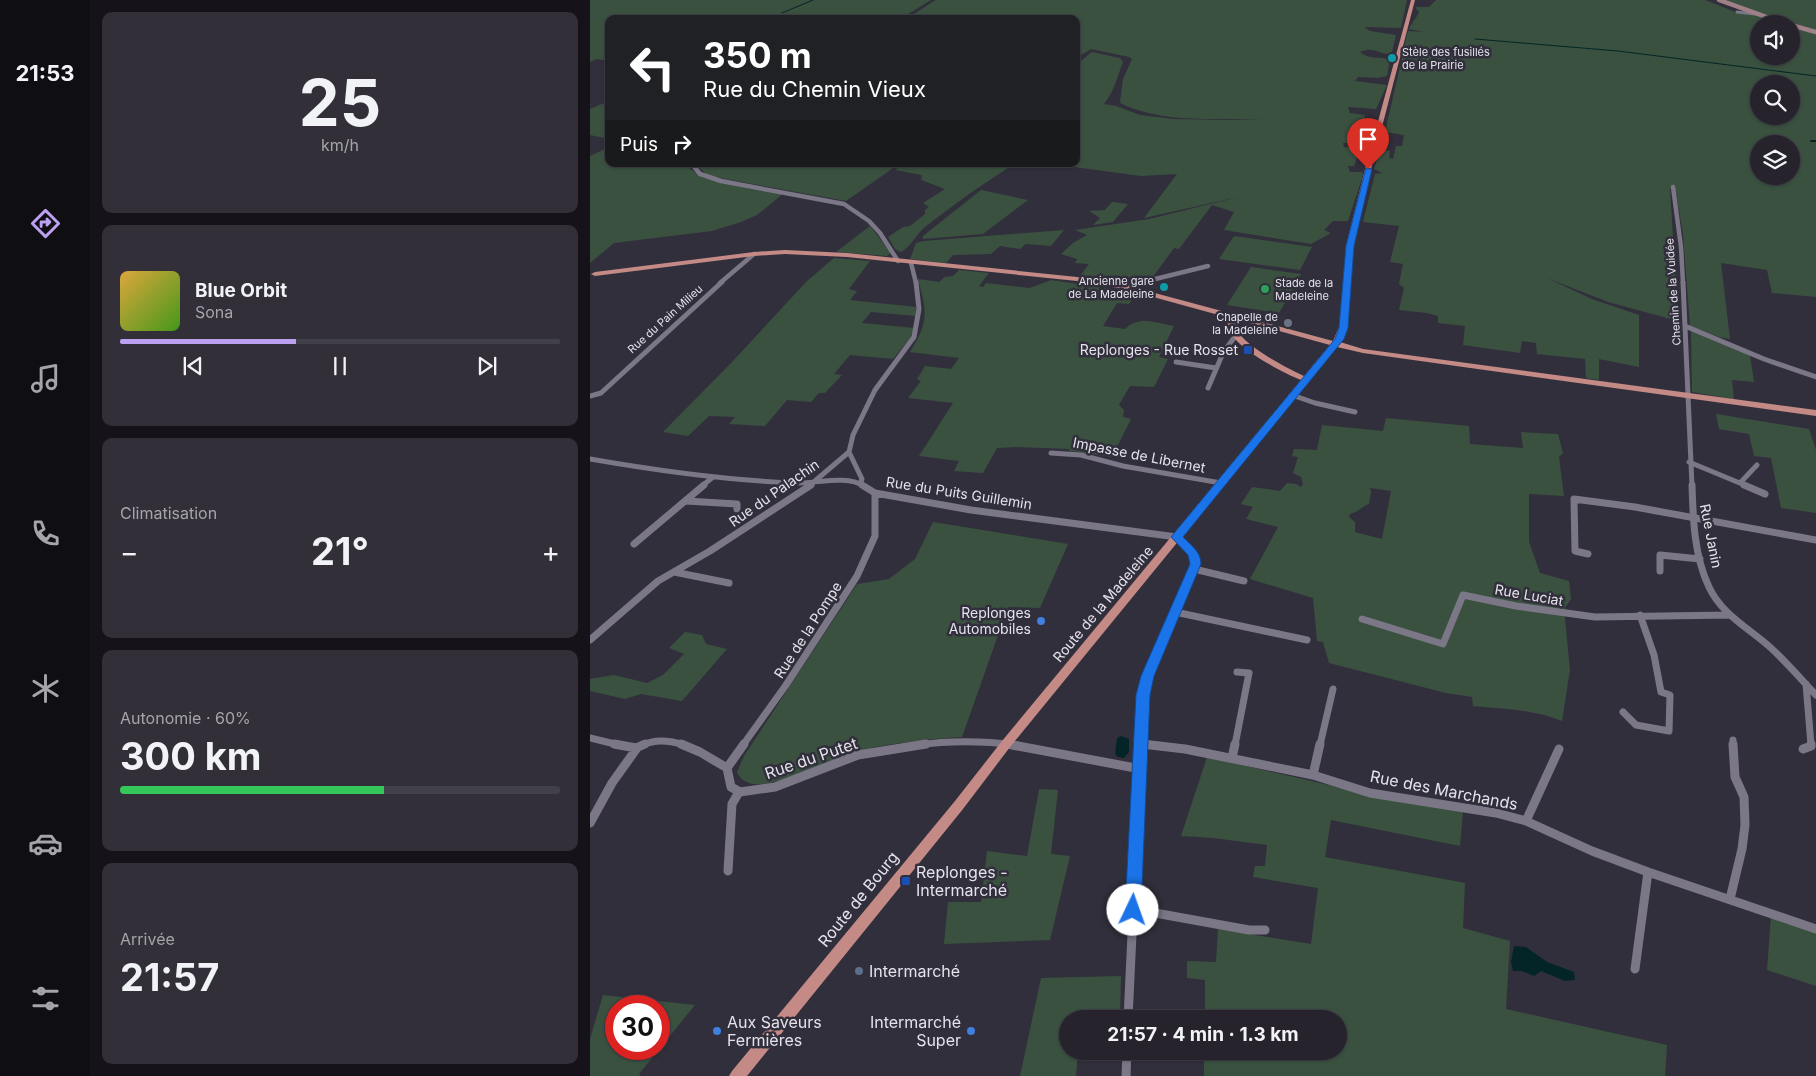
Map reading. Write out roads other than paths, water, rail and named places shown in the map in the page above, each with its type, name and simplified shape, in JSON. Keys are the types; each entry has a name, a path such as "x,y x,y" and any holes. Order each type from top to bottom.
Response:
{"main road":[{"path":"1318,338 1342,335 1349,275 1350,246 1355,222 1413,0"},
{"path":"592,274 754,254 811,253 1077,279 1126,287 1363,351 1816,413"},
{"path":"1230,315 1236,335 1256,351 1292,374 1305,379"},
{"name":"Route de la Madeleine","path":"1006,744 1342,335"},
{"name":"Route de Bourg","path":"737,1076 959,805 1006,744"}],"street":[{"path":"1719,0 1758,15"},
{"path":"1737,12 1755,14"},
{"path":"1800,28 1816,32"},
{"path":"694,167 700,174 721,181 844,204 869,221 880,233 898,261"},
{"name":"Chemin de la Vuidée","path":"1673,187 1681,247 1687,396"},
{"name":"Rue du Pain Milieu","path":"590,396 601,393 685,314 754,254"},
{"path":"860,484 862,479 849,452 853,436 875,390 914,337 918,328 921,311 911,262"},
{"path":"1126,287 1208,266"},
{"path":"1685,326 1816,377"},
{"path":"1208,388 1230,340 1236,335"},
{"path":"1176,362 1216,368"},
{"path":"1292,395 1308,402 1355,412"},
{"name":"Rue Janin","path":"1687,396 1692,517 1700,559 1709,587 1729,615 1770,647 1816,695"},
{"name":"Rue du Palachin","path":"591,638 658,581 775,510 815,482 849,452"},
{"name":"Impasse de Libernet","path":"1052,453 1081,455 1123,466 1221,483"},
{"name":"Rue du Puits Guillemin","path":"590,459 676,474 800,483 848,481 860,484 875,492 971,510 1177,537"},
{"path":"1689,462 1765,494"},
{"path":"1740,483 1757,465"},
{"path":"634,544 713,477"},
{"name":"Rue de la Pompe","path":"727,768 786,685 857,576 875,536 875,492"},
{"path":"1588,554 1576,551 1574,500 1618,504 1816,540"},
{"path":"686,501 736,504 737,509"},
{"path":"1128,1010 1143,695 1148,676 1194,569 1195,557 1177,537"},
{"path":"1660,571 1660,555 1700,559"},
{"path":"1194,569 1244,581"},
{"path":"674,572 729,583"},
{"name":"Rue Luciat","path":"1362,619 1443,644 1463,595 1516,606 1595,617 1729,615"},
{"path":"1175,612 1307,640"},
{"path":"1623,712 1636,724 1669,731 1670,695 1661,692 1654,655 1640,615"},
{"path":"1232,758 1249,673 1237,672"},
{"path":"1803,750 1811,746 1806,684"},
{"path":"1313,775 1333,689"},
{"path":"590,738 637,748"},
{"path":"1730,899 1742,849 1745,825 1744,797 1734,777 1734,740"},
{"path":"590,823 612,783 637,748 649,742 664,741 682,744 727,768 731,787 739,792 732,804 728,871"},
{"name":"Rue du Putet","path":"739,792 775,787 858,755 889,749 939,742 973,741 1006,744"},
{"path":"1006,744 1141,768"},
{"name":"Rue des Marchands","path":"1141,744 1185,748 1313,775 1370,793 1496,813 1526,821 1592,851 1648,872 1816,929"},
{"path":"1526,821 1559,748"},
{"path":"1635,969 1648,872"},
{"path":"1133,910 1249,930 1265,930"},
{"path":"1126,1076 1127,1060"}],"waterway":[{"path":"782,13 813,0"},
{"path":"1475,39 1618,51 1816,76"},
{"path":"1811,141 1816,141"}],"place":[{"name":"Stèle des fusillés de la Prairie","path":"1392,58"},
{"name":"Ancienne gare de La Madeleine","path":"1164,287"},
{"name":"Stade de la Madeleine","path":"1265,289"},
{"name":"Chapelle de la Madeleine","path":"1288,323"},
{"name":"Replonges - Rue Rosset","path":"1248,350"},
{"name":"Replonges Automobiles","path":"1041,621"},
{"name":"Replonges - Intermarché","path":"906,881"},
{"name":"Intermarché","path":"859,971"},
{"name":"Aux Saveurs Fermières","path":"717,1031"},
{"name":"Intermarché Super","path":"971,1031"}]}
